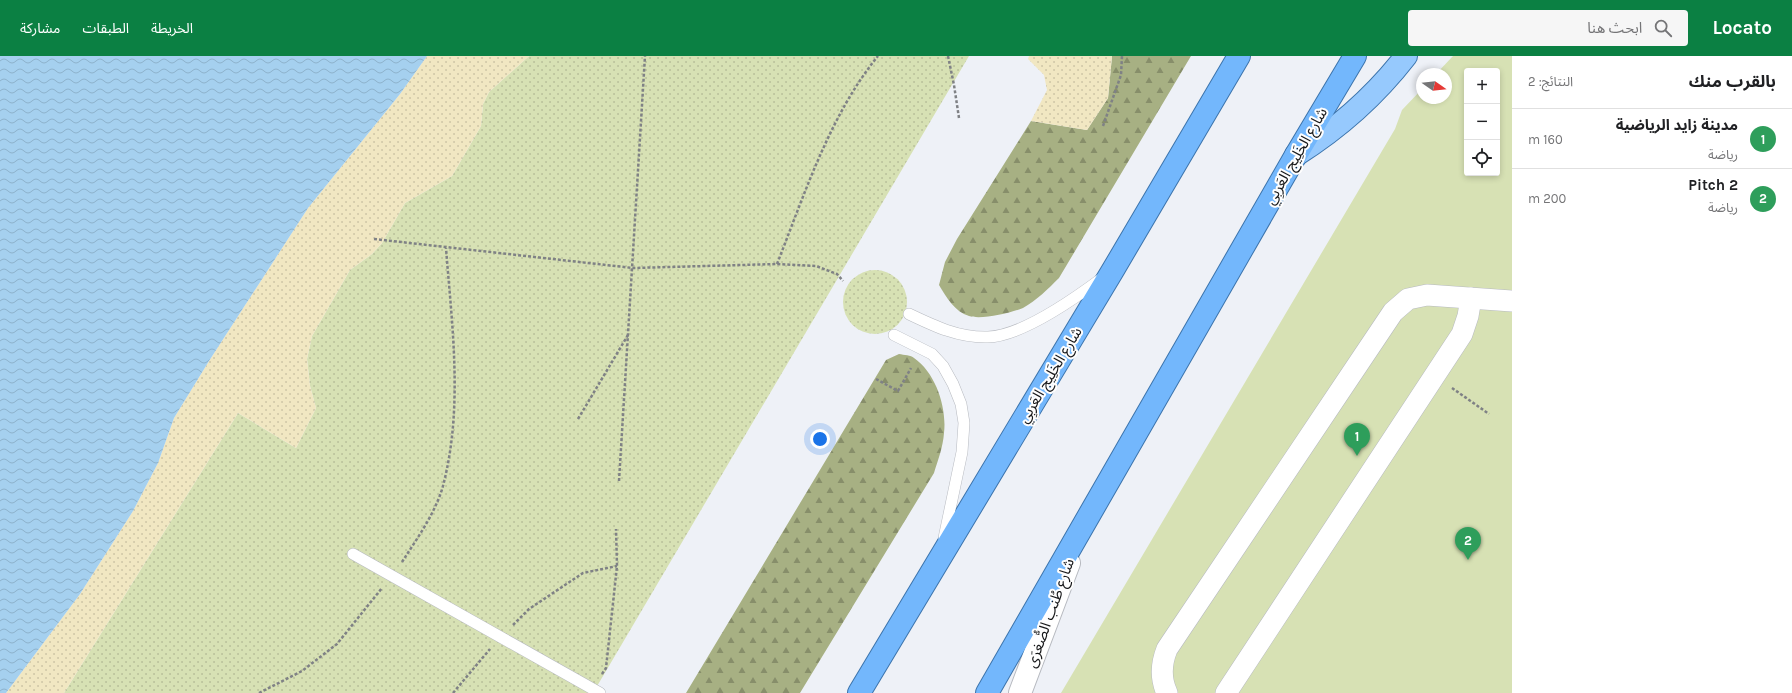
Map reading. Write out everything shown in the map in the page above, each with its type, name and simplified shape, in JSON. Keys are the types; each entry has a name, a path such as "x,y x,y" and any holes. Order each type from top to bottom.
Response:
{"highway":[{"name":"شارع الخَلِيج العَربِي","path":"859,693 1113,270 1239,56"},
{"name":"شارع الخَلِيج العَربِي","path":"987,693 1296,155 1356,56"}],"main road":[{"path":"1296,155 1323,138 1348,118 1372,96 1406,56"}],"street":[{"path":"1167,693 1162,678 1162,668 1167,649 1393,312 1408,299 1427,295 1512,301"},
{"path":"1226,693 1464,330 1471,298"},
{"name":"شارع طُنب الصُّغرَى","path":"1020,693 1080,532"}],"lane":[{"path":"909,314 946,331 977,336 999,336 1031,323 1072,300 1113,270"},
{"path":"894,335 932,354 943,366 953,384 961,404 964,423 962,452 941,556"},
{"path":"352,554 596,691"}],"path":[{"path":"619,480 645,56"},
{"path":"777,264 821,151 863,75 878,56"},
{"path":"948,56 959,118"},
{"path":"1103,126 1121,75 1122,56"},
{"path":"374,239 633,268 777,264 816,266 837,274 843,281"},
{"path":"259,693 302,671 337,644 392,576 431,515 444,483 453,433 456,366 446,248"},
{"path":"578,419 628,335"},
{"path":"876,379 898,391 911,368"},
{"path":"1434,375 1490,414"},
{"path":"596,691 606,668 617,566 616,529"},
{"path":"453,693 501,637 529,609 583,573 617,566"}],"green space":[{"path":"529,56 969,56 593,693 64,693 238,413 296,448 316,408 310,386 307,359 312,336 350,270 372,254 382,243 405,203 452,176 481,126 483,104 489,92"},
{"path":"1112,56 1191,56 1059,278 1047,290 1023,308 988,317 974,317 964,314 951,304 939,285 945,262 957,239 1031,121 1087,130 1108,98"},
{"path":"1453,56 1512,56 1512,693 1061,693 1395,129 1402,110 1416,95 1416,104 1452,104 1452,68 1442,68"},
{"path":"869,270 881,270 898,279 905,290 907,302 905,314 898,325 881,334 869,334 857,329 848,320 843,308 843,296 848,284 857,275"},
{"path":"899,354 914,358 922,365 934,382 942,402 944,413 943,438 940,453 934,473 800,693 686,693 886,360"}],"sand":[{"path":"427,56 529,56 489,92 483,104 481,126 452,176 405,203 382,243 372,254 350,270 312,336 307,359 310,386 316,408 296,448 238,413 64,693 6,693 80,594 133,511 158,463 174,418 308,208 400,94"},
{"path":"1029,56 1112,56 1108,98 1087,130 1031,121 1047,90 1044,75 1028,59"}],"water":[{"path":"0,56 427,56 400,94 308,208 174,418 158,463 133,511 80,594 6,693 0,693"}],"place":[{"name":"مدينة زايد الرياضية","path":"1357,456"},
{"name":"Pitch 2","path":"1468,560"}]}
